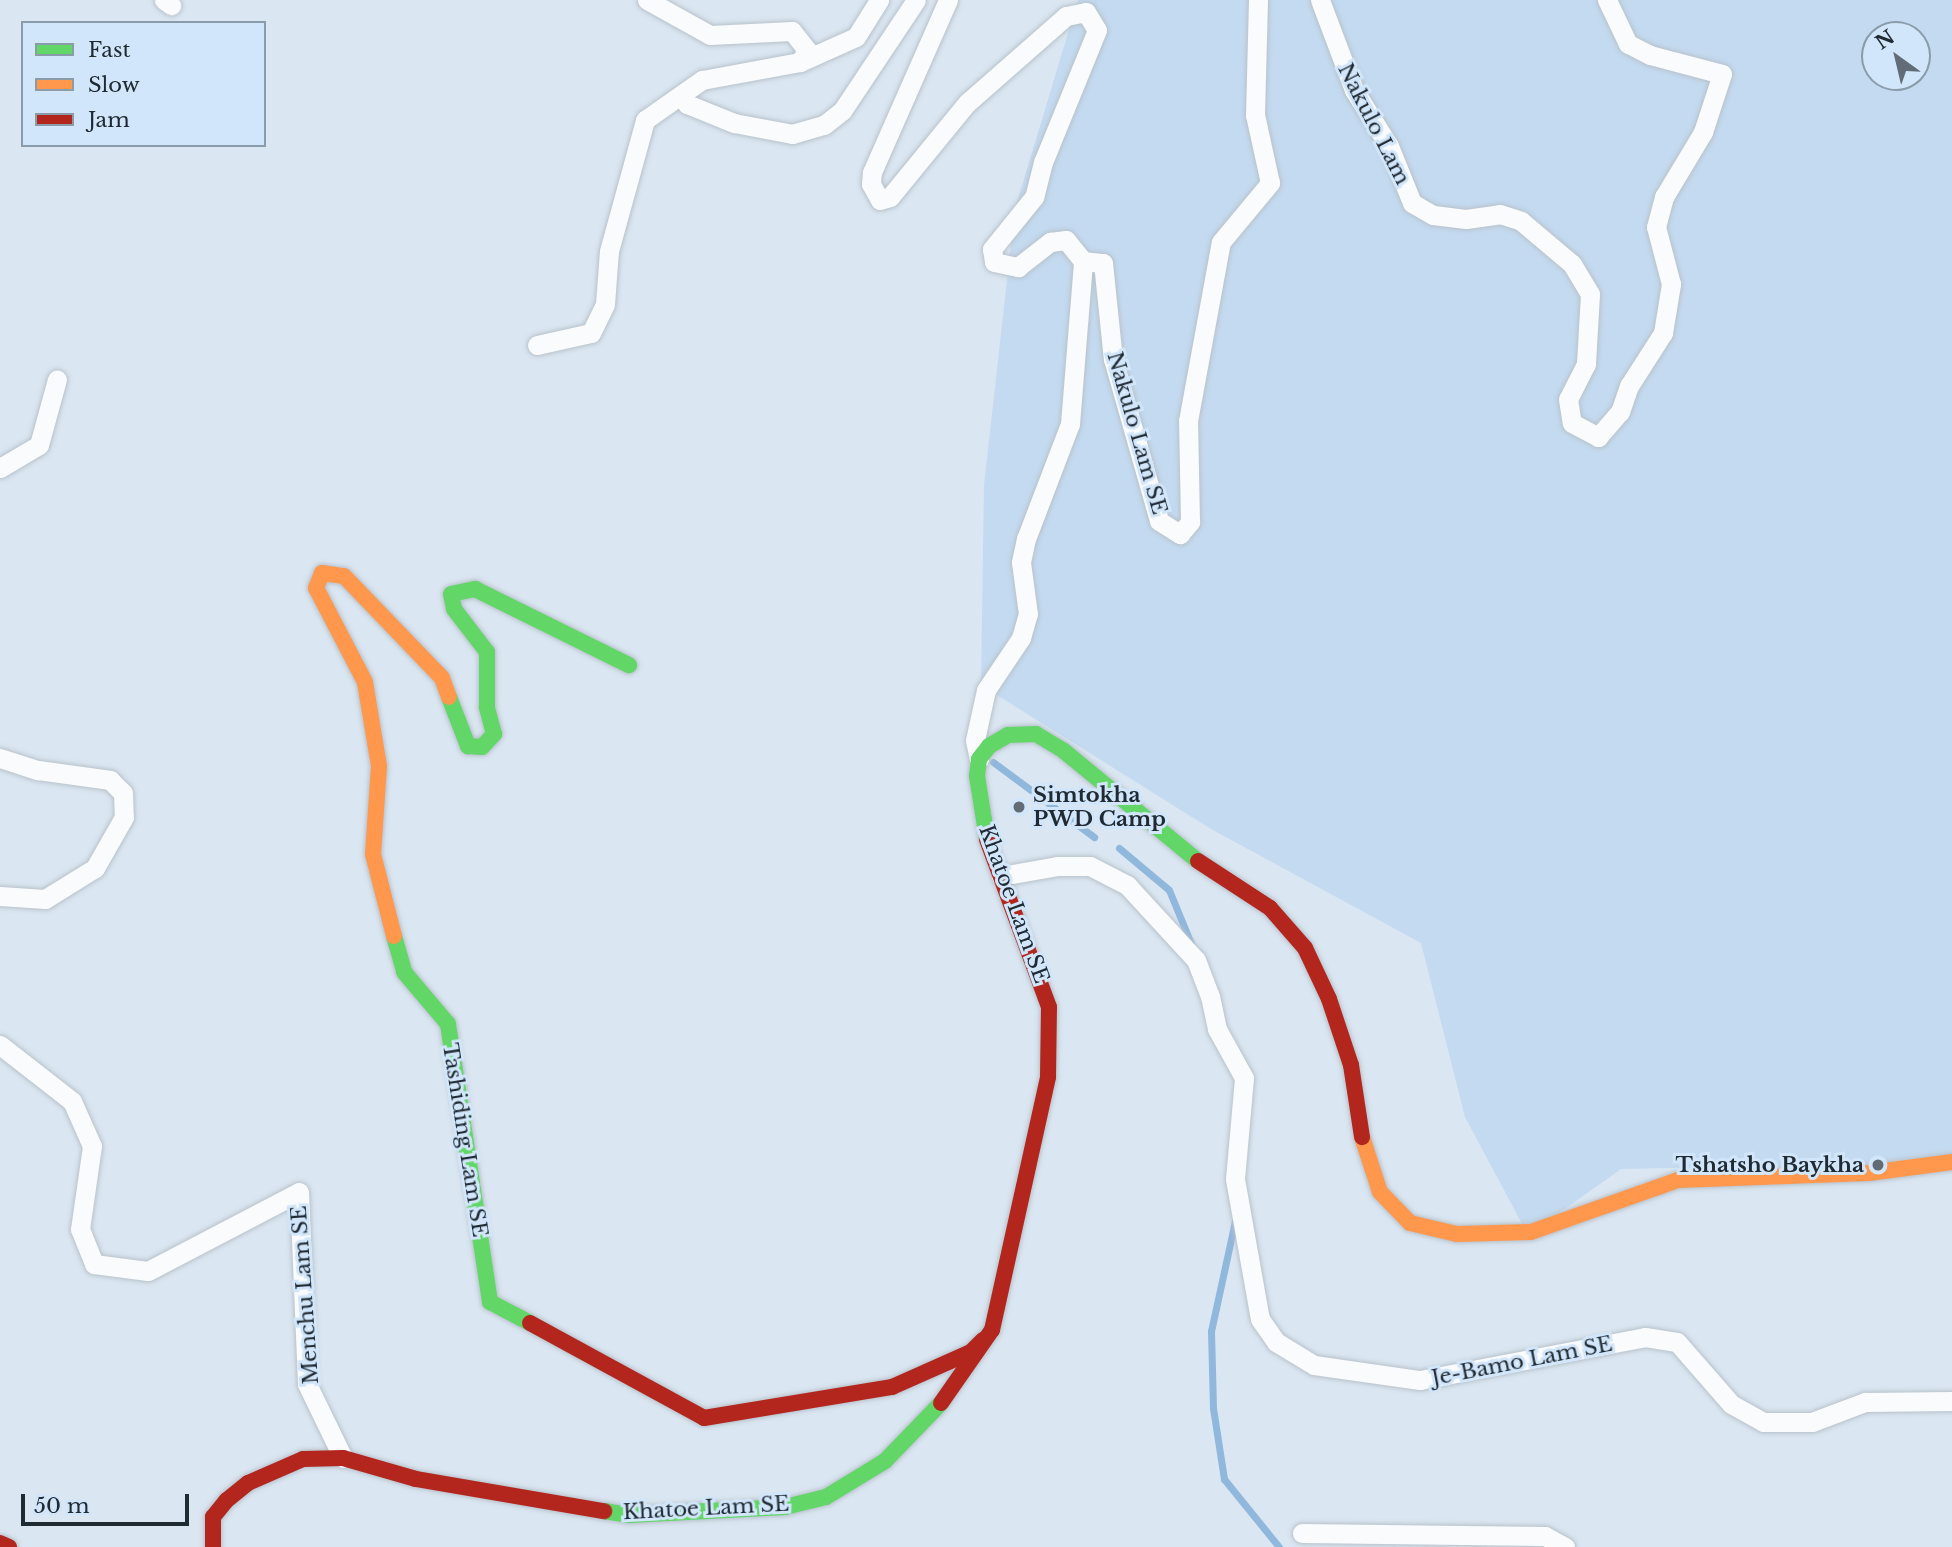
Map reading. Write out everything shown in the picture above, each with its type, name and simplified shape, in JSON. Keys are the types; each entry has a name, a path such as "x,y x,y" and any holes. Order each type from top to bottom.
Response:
{"main road":[{"name":"Tashiding Lam SE","path":"629,665 475,589 451,594 454,609 487,652 487,707 494,734 482,747 468,746 442,678 344,576 322,573 316,589 365,682 379,766 373,854 404,972 448,1024 490,1302 704,1418 892,1387 971,1352 992,1330"},
{"path":"979,759 989,746 1008,735 1036,734 1064,751 1182,851 1270,908 1305,948 1329,999 1351,1065 1363,1143 1380,1192 1410,1223 1457,1234 1531,1232 1678,1180 1870,1173 1952,1162"},
{"name":"Khatoe Lam SE","path":"201,1547 213,1540 214,1517 248,1483 303,1459 343,1458 416,1479 630,1515 785,1507 826,1497 885,1461 939,1406 992,1330 1048,1077 1049,1007 1001,876 981,812 979,759"},
{"path":"0,1543 9,1547"}],"street":[{"path":"647,0 710,35 792,31 807,50 800,62"},
{"path":"537,345 591,333 606,304 609,251 645,120 702,80 800,62 856,37 879,0"},
{"path":"683,95 687,104 734,123 792,134 824,125 842,111 916,0"},
{"path":"948,0 872,172 871,184 880,200 890,197 908,181 967,103 1066,16 1086,12 1097,30 1043,162 1034,197 992,249 994,262 1018,267 1050,242 1066,240 1083,261"},
{"name":"Nakulo Lam SE","path":"979,759 975,740 986,690 1021,638 1028,614 1021,562 1026,539 1070,424 1083,261 1103,262 1113,359 1159,521 1180,534 1190,522 1188,421 1221,243 1270,183 1255,115 1258,0"},
{"name":"Nakulo Lam","path":"1320,0 1354,90 1389,146 1412,203 1433,215 1466,219 1500,214 1521,221 1572,264 1590,295 1586,364 1568,399 1572,423 1598,437 1620,412 1629,386 1663,333 1671,284 1656,227 1664,197 1703,132 1722,74 1650,55 1628,44 1607,0"},
{"path":"0,468 39,445 57,379"},
{"path":"0,758 38,770 110,780 123,793 124,817 95,868 46,899 0,896"},
{"name":"Je-Bamo Lam SE","path":"1001,876 1058,866 1090,866 1127,885 1196,960 1210,996 1217,1029 1244,1078 1235,1180 1260,1319 1276,1342 1314,1365 1420,1380 1645,1337 1677,1342 1731,1404 1763,1422 1812,1422 1865,1402 1952,1401"},
{"name":"Menchu Lam SE","path":"0,1045 72,1101 92,1146 80,1229 93,1264 148,1272 299,1192 307,1384 343,1458"},
{"path":"1302,1534 1545,1536 1565,1547"}],"shaded area":[{"path":"1078,0 1952,0 1952,1162 1621,1169 1528,1235 1465,1117 1421,943 1211,829 981,685 984,485 1015,209"}],"waterway":[{"path":"993,762 1094,837"},
{"path":"1119,848 1169,890 1192,946"},
{"path":"1235,1221 1211,1331 1213,1408 1224,1479 1279,1547"}],"traffic: fast":[{"path":"449,697 468,746 482,747 494,734 487,707 487,652 454,609 451,594 475,589 629,665"},
{"path":"987,839 977,776 979,759 989,746 1008,735 1036,734 1064,751 1198,861"},
{"path":"394,936 404,972 448,1024 490,1302 530,1323"},
{"path":"604,1511 630,1515 785,1507 826,1497 885,1461 941,1403"}],"traffic: slow":[{"path":"394,936 373,854 379,766 365,682 316,588 322,573 344,576 442,678 449,697"},
{"path":"1362,1137 1380,1192 1410,1223 1457,1234 1531,1232 1678,1180 1869,1173 1952,1162"}],"traffic: jam":[{"path":"941,1403 992,1330 1048,1077 1049,1007 987,839"},
{"path":"1198,861 1270,908 1305,948 1329,999 1351,1065 1362,1137"},
{"path":"530,1323 704,1418 892,1387 971,1352 983,1340"},
{"path":"213,1547 213,1517 227,1500 248,1483 303,1459 343,1458 416,1479 604,1511"},
{"path":"0,1543 9,1547"}],"place":[{"name":"Simtokha PWD Camp","path":"1019,807"},
{"name":"Tshatsho Baykha","path":"1878,1165"}]}
